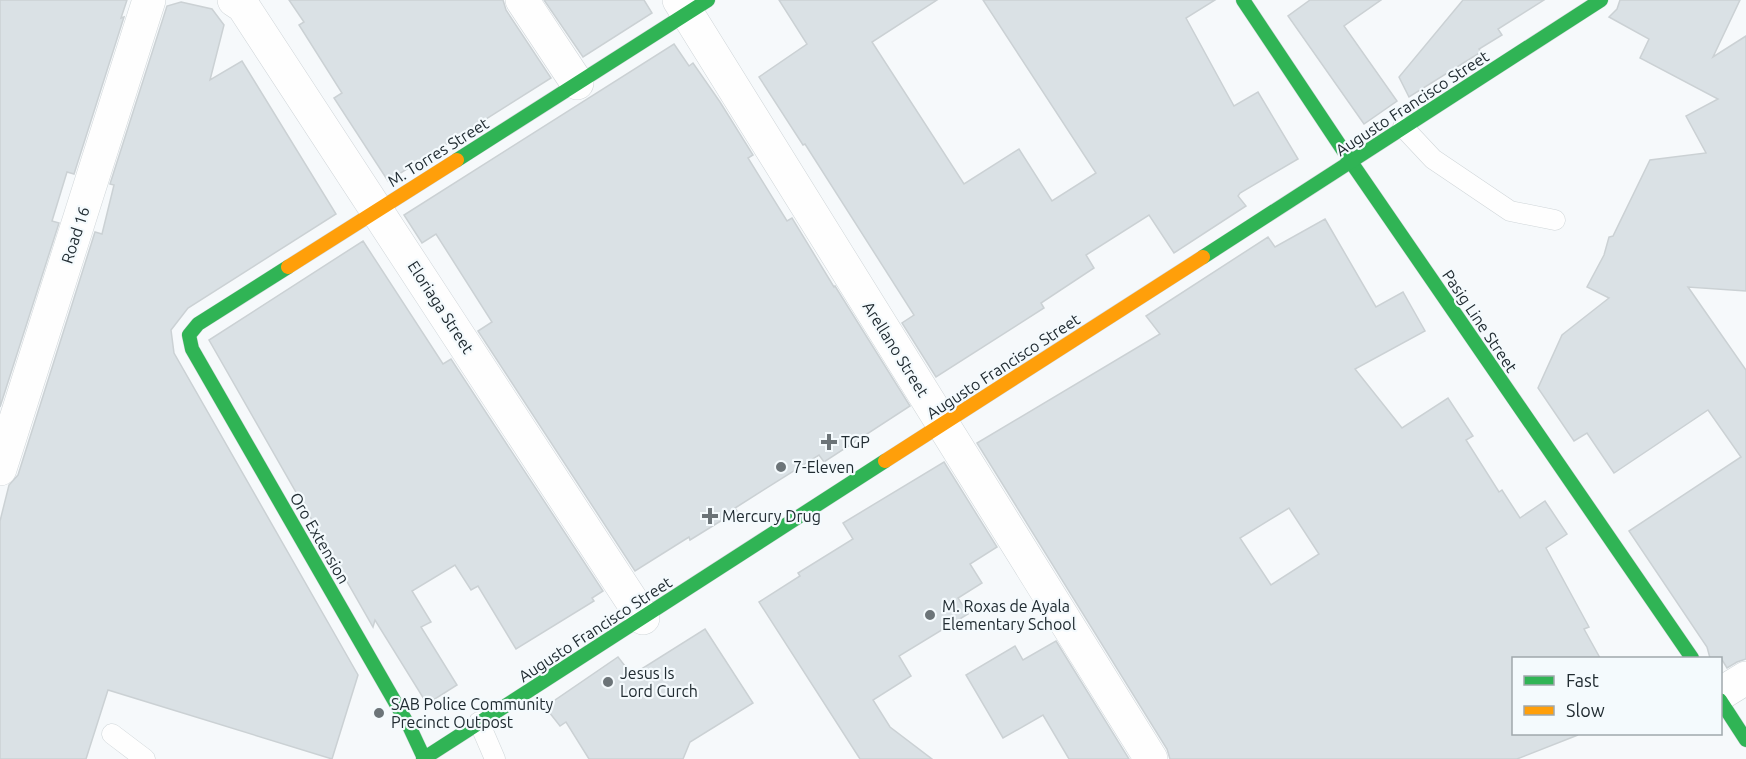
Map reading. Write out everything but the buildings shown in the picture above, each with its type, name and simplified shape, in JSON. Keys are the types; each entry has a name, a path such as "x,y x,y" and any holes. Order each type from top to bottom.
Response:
{"street":[{"name":"Road 16","path":"0,469 6,434 149,0"},
{"name":"Eloriaga Street","path":"234,0 243,6 643,618"},
{"path":"522,0 577,83"},
{"name":"Pasig Line Street","path":"1243,0 1351,162 1691,657"},
{"name":"Augusto Francisco Street","path":"424,759 1601,0"},
{"name":"M. Torres Street","path":"189,335 198,324 577,83 691,4"},
{"name":"Arellano Street","path":"691,4 943,424 1151,759"},
{"name":"Oro Extension","path":"189,335 192,350 410,728 424,759"},
{"path":"1722,693 1746,678"},
{"path":"1722,703 1746,740"}],"lane":[{"path":"1403,127 1433,159 1510,211 1555,220"},
{"path":"479,723 495,759"},
{"path":"112,734 145,759"}],"traffic: fast":[{"path":"457,160 708,0"},
{"path":"1243,0 1351,162 1691,657"},
{"path":"1203,257 1601,0"},
{"path":"288,267 198,324 189,335 192,349 410,728 424,758"},
{"path":"423,759 885,461"},
{"path":"1722,703 1746,740"}],"traffic: slow":[{"path":"288,267 457,160"},
{"path":"885,461 1203,257"}],"place":[{"name":"TGP","path":"829,442"},
{"name":"7-Eleven","path":"781,467"},
{"name":"Mercury Drug","path":"710,516"},
{"name":"M. Roxas de Ayala Elementary School","path":"930,615"},
{"name":"Jesus Is Lord Curch","path":"608,682"},
{"name":"SAB Police Community Precinct Outpost","path":"379,713"}]}
